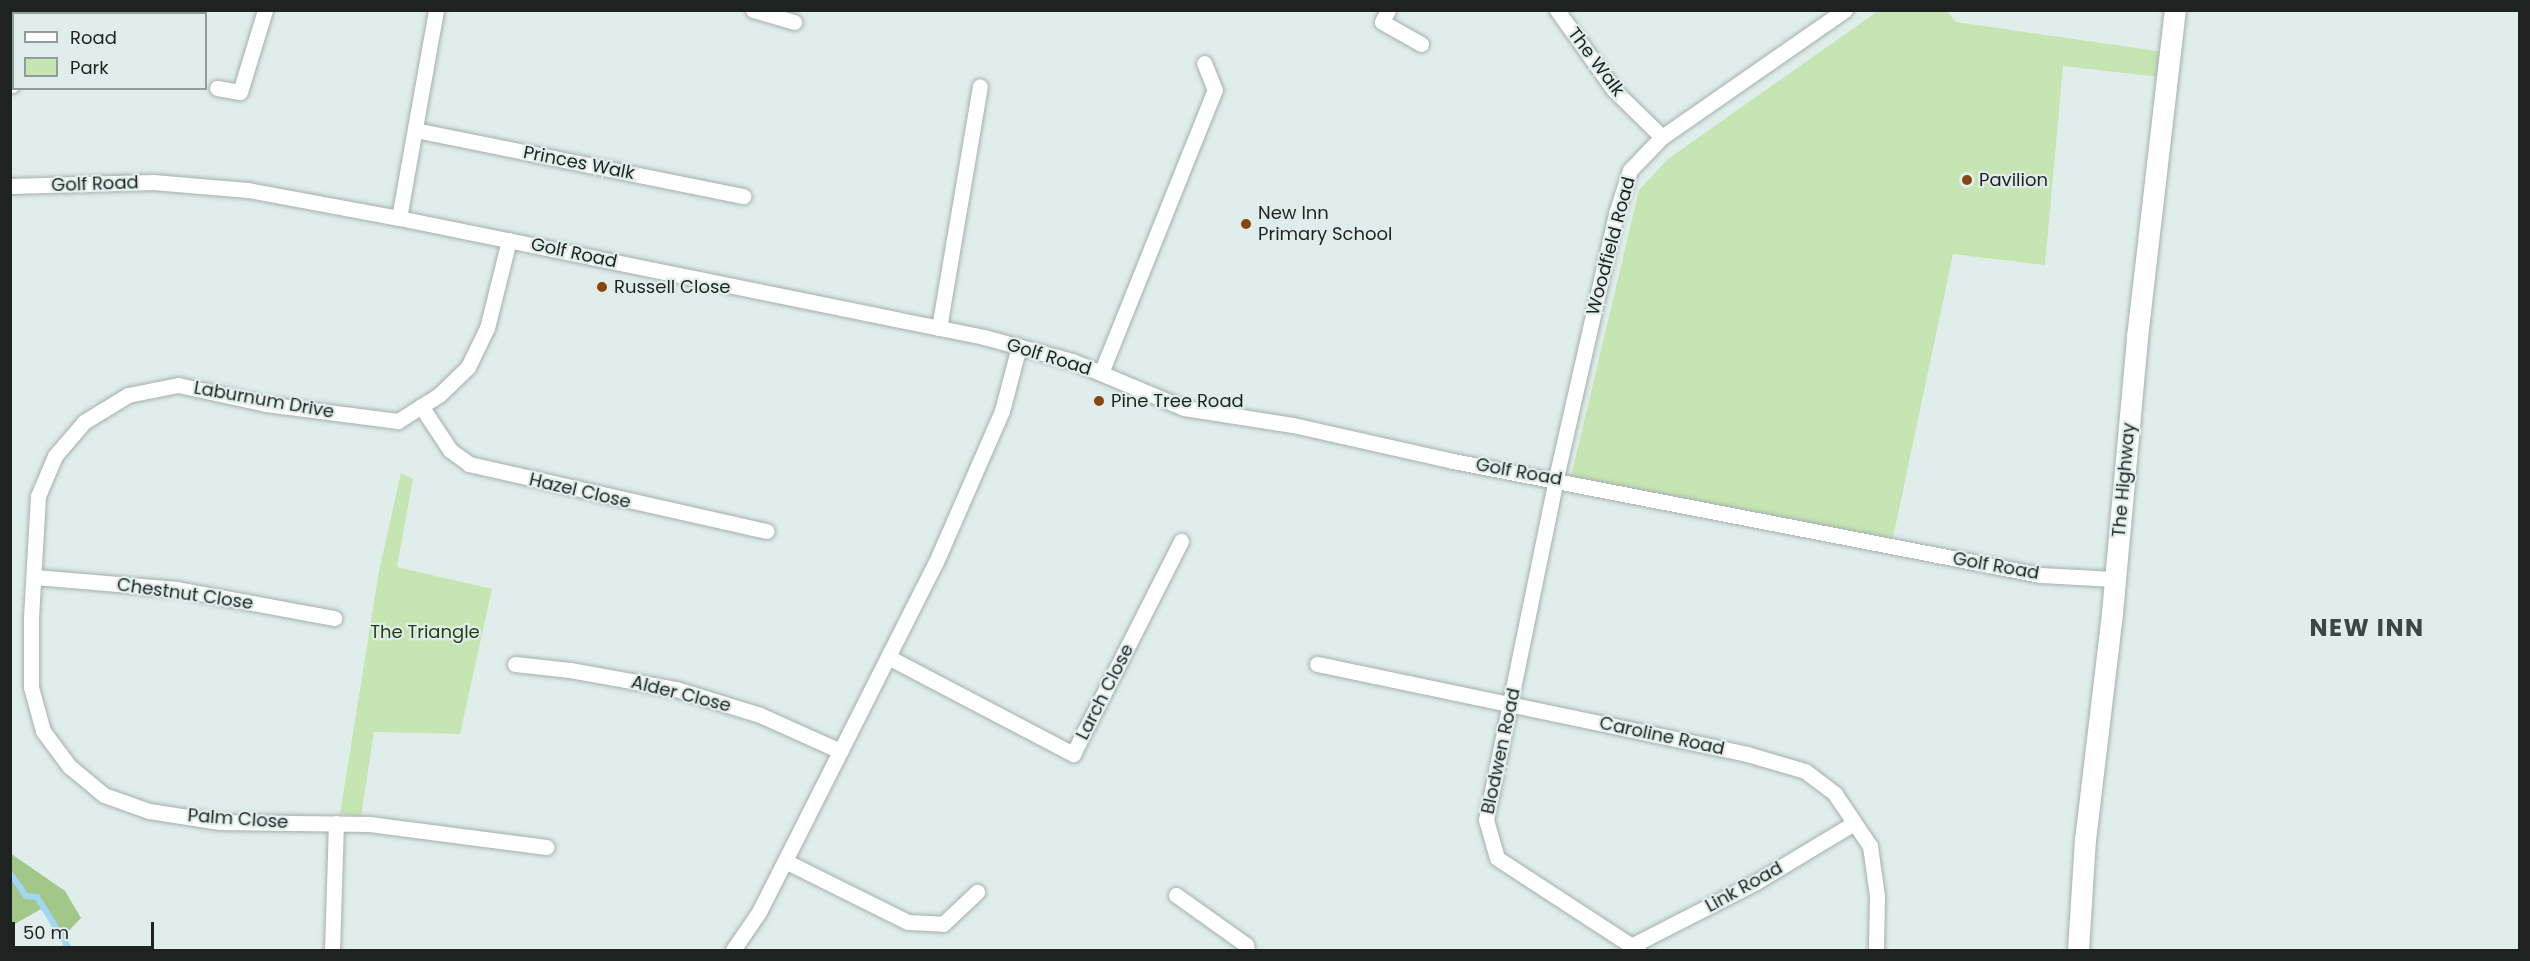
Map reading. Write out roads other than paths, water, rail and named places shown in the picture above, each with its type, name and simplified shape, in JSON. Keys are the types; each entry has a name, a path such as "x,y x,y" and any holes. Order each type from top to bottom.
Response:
{"street":[{"path":"217,88 240,92 265,10"},
{"path":"399,218 436,10"},
{"path":"753,10 794,22"},
{"name":"The Walk","path":"1557,10 1614,90 1662,137"},
{"name":"Woodfield Road","path":"1556,478 1616,213 1630,170 1662,137 1845,10"},
{"name":"The Highway","path":"2079,951 2085,840 2115,579 2137,337 2175,10"},
{"path":"1385,16 1421,44"},
{"path":"1101,373 1215,90 1204,63"},
{"path":"939,328 980,86"},
{"name":"Princes Walk","path":"415,130 743,196"},
{"name":"Golf Road","path":"10,186 165,183 248,190 399,218 1019,346 1101,373 1184,408 1293,425 1453,461 1556,478 2040,575 2115,579"},
{"name":"Laburnum Drive","path":"35,577 38,496 55,456 84,422 128,394 178,385 266,404 398,421 439,395 468,367 487,328 509,240"},
{"path":"733,951 759,912 840,751 890,658 985,453 1002,411 1019,346"},
{"name":"Hazel Close","path":"421,406 450,450 469,464 767,531"},
{"name":"Blodwen Road","path":"1556,478 1486,820 1497,858 1634,948"},
{"name":"Larch Close","path":"890,658 1073,754 1181,541"},
{"name":"Chestnut Close","path":"35,577 177,589 334,618"},
{"name":"Palm Close","path":"35,577 30,618 31,687 43,731 69,766 104,795 149,811 220,822 336,823 432,830 547,847"},
{"name":"Alder Close","path":"515,664 570,670 676,690 760,716 840,751"},
{"name":"Caroline Road","path":"1317,664 1747,754 1805,771 1835,794 1870,846 1877,896 1876,951"},
{"path":"332,951 336,823"},
{"name":"Link Road","path":"1634,948 1756,882 1854,823"},
{"path":"785,861 908,922 943,924 977,892"},
{"path":"1176,895 1246,945 1247,951"}],"waterway":[{"path":"10,873 26,896 37,897 70,950"}],"place":[{"name":"Pavilion","path":"1967,180"},
{"name":"New Inn Primary School","path":"1246,224"},
{"name":"Russell Close","path":"602,287"},
{"name":"Pine Tree Road","path":"1099,401"}],"district":[{"name":"NEW INN","path":"2367,628"}],"park label":[{"name":"The Triangle","path":"425,632"}]}
